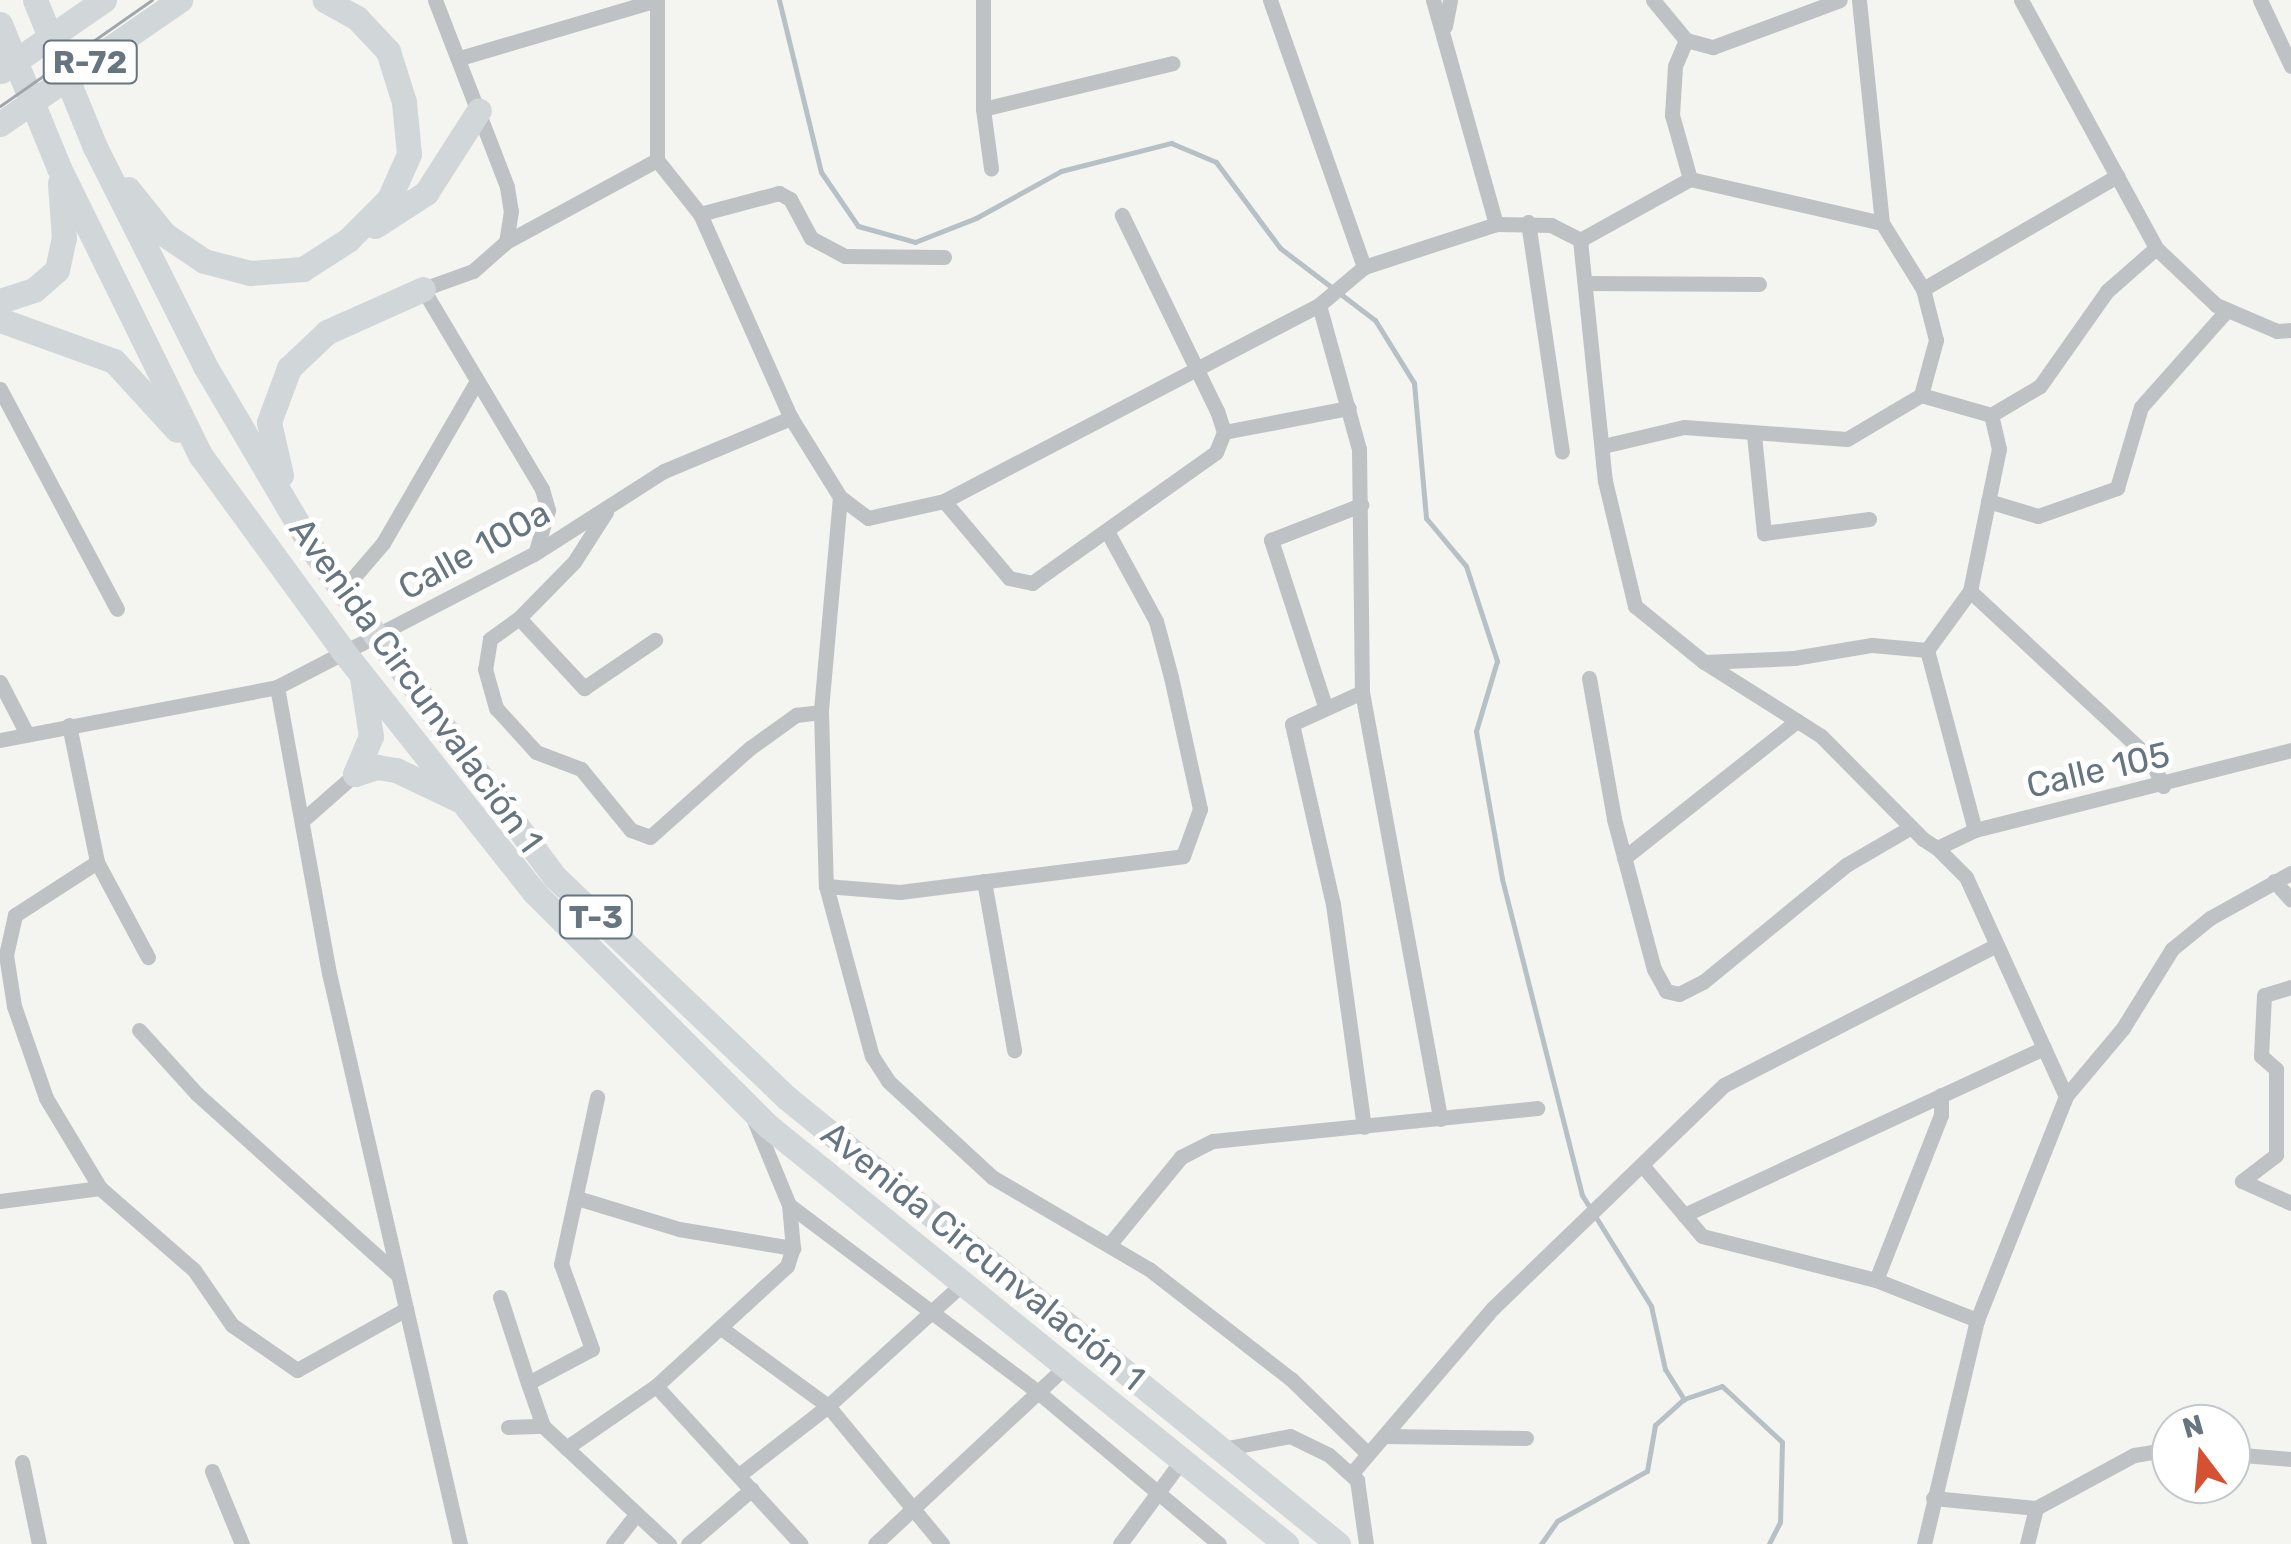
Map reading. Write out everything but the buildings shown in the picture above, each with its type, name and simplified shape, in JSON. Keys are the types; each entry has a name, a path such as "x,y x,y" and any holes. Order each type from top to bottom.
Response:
{"main road":[{"name":"Avenida Circunvalación 1","path":"35,0 94,147 205,366 315,553 555,877 787,1098 1338,1544"},
{"name":"R-72","path":"3,42 104,0"},
{"path":"174,5 200,0"},
{"path":"324,0 356,18 388,51 404,102 408,154 390,200 348,240"},
{"name":"R-72","path":"0,124 174,5"},
{"name":"Avenida Circunvalación 1","path":"3,42 59,168 200,456 361,673 534,892 748,1106 1286,1544"},
{"path":"94,147 164,234 204,261 250,273 302,269 426,193 479,110"},
{"path":"0,301 34,290 58,270 64,238 59,168"},
{"path":"315,553 275,459 269,422 289,368 327,332 422,290"},
{"path":"0,320 114,361 200,456"},
{"path":"355,774 371,736 361,673"},
{"path":"355,774 377,767 396,770 464,803"}],"street":[{"path":"436,0 507,187 512,211 506,242"},
{"path":"460,58 616,3 657,0 658,160 700,214 791,418 840,497 868,518 944,501 1190,366 1324,302 1364,266 1496,224 1528,222 1580,240 1690,179 1882,222"},
{"path":"983,0 983,109 991,168"},
{"path":"1270,0 1364,266"},
{"path":"1433,0 1445,26 1496,224"},
{"path":"1445,26 1450,0"},
{"path":"1653,0 1686,40 1713,47 1829,1"},
{"path":"1602,446 1684,427 1833,441 1861,436 1921,395 1936,340 1923,290 1882,222 1859,0"},
{"path":"2021,0 2156,248 2227,310 2276,331 2291,330"},
{"path":"2260,0 2291,66"},
{"path":"1686,40 1674,66 1672,115 1690,179"},
{"path":"983,109 1173,63"},
{"path":"534,554 548,510 542,490 422,290 472,271 506,242 658,160"},
{"path":"1923,290 2117,176"},
{"path":"700,214 779,193 790,199 811,238 845,256 944,257"},
{"path":"1122,215 1224,432"},
{"path":"1528,222 1562,452"},
{"path":"1580,240 1602,446 1634,606 1704,662 1821,736 1966,877 2066,1096"},
{"path":"1921,395 1991,414 2040,386 2107,291 2156,248"},
{"path":"1586,283 1759,284"},
{"path":"1324,302 1359,449 1362,692 1440,1119"},
{"path":"1988,501 2038,516 2116,488 2141,407 2227,310"},
{"path":"341,592 382,543 476,384"},
{"path":"0,389 117,609"},
{"path":"944,501 1008,578 1023,585 1202,468 1224,432 1349,408"},
{"path":"1928,650 1970,591 1999,449 1991,414"},
{"name":"Calle 100a","path":"0,740 277,687 413,620 534,554 664,471 791,418"},
{"path":"1754,435 1764,533 1868,519"},
{"path":"840,497 821,712 826,886 859,1026 888,1081 992,1177 1109,1246 1292,1379 1368,1454"},
{"path":"610,504 574,562 519,618 490,639 484,670 496,708 536,752 581,769 630,830 650,837 750,748 796,715 821,712"},
{"path":"1326,706 1271,540 1361,505"},
{"path":"826,886 900,892 1183,856 1200,809 1156,621 1108,533"},
{"path":"1970,591 2150,758 2163,786"},
{"path":"519,618 584,688 655,640"},
{"path":"1704,662 1794,658 1872,645 1928,650"},
{"path":"1928,650 1975,830"},
{"path":"1589,678 1624,858 1797,721"},
{"path":"0,682 27,734"},
{"path":"277,687 329,973 460,1544"},
{"path":"1362,692 1292,724 1333,904 1364,1128"},
{"path":"69,726 96,862 148,957"},
{"name":"Calle 105","path":"1624,858 1658,980 1679,994 1760,941 1846,865 1924,838 1975,830 2163,786 2291,750"},
{"path":"304,819 355,774"},
{"path":"96,862 14,915 6,955 7,1007 46,1098 100,1188 194,1270 232,1325 298,1370 406,1309"},
{"path":"1924,1544 1977,1320 2066,1096 2122,1028 2172,949 2291,873"},
{"path":"2274,881 2291,900"},
{"path":"984,882 1014,1050"},
{"path":"1352,1473 1493,1308 1738,1074 1995,946"},
{"path":"2291,987 2264,996 2261,1056 2276,1069 2276,1156 2242,1181 2291,1203"},
{"path":"138,1030 197,1094 398,1275"},
{"path":"1684,1215 2044,1048"},
{"path":"1876,1280 1941,1115 1941,1095"},
{"path":"528,1384 592,1349 561,1264 597,1097"},
{"path":"566,1448 656,1386 786,1266 793,1248 790,1206 748,1106"},
{"path":"1109,1246 1181,1157 1200,1146 1537,1108"},
{"path":"1642,1165 1702,1236 1876,1280 1977,1320"},
{"path":"0,1201 100,1188"},
{"path":"576,1198 679,1229 793,1248"},
{"path":"790,1206 1038,1392 1219,1544"},
{"path":"738,1475 828,1406 963,1283"},
{"path":"500,1297 543,1426 668,1544"},
{"path":"721,1328 828,1406 942,1544"},
{"path":"876,1544 1066,1366"},
{"path":"656,1386 801,1544"},
{"path":"508,1427 543,1426"},
{"path":"1222,1450 1290,1436 1352,1473 1366,1544"},
{"path":"1385,1436 1526,1438"},
{"path":"1933,1498 2036,1508 2134,1455 2151,1452"},
{"path":"2251,1456 2291,1459"},
{"path":"1120,1544 1182,1460"},
{"path":"22,1462 39,1544"},
{"path":"212,1471 242,1544"},
{"path":"688,1544 752,1488"},
{"path":"2027,1544 2036,1508"},
{"path":"613,1544 635,1516"}],"waterway":[{"path":"779,0 821,172 858,226 915,242 976,218 1061,171 1171,143 1216,162 1280,248 1375,320 1414,383 1426,518 1466,566 1497,661 1476,731 1502,879 1582,1195 1651,1306 1665,1369 1684,1399 1722,1386 1782,1442 1780,1522 1769,1544"},
{"path":"1541,1544 1557,1521 1647,1471 1655,1425 1684,1399"}],"tram line":[{"path":"0,106 152,0"}]}
